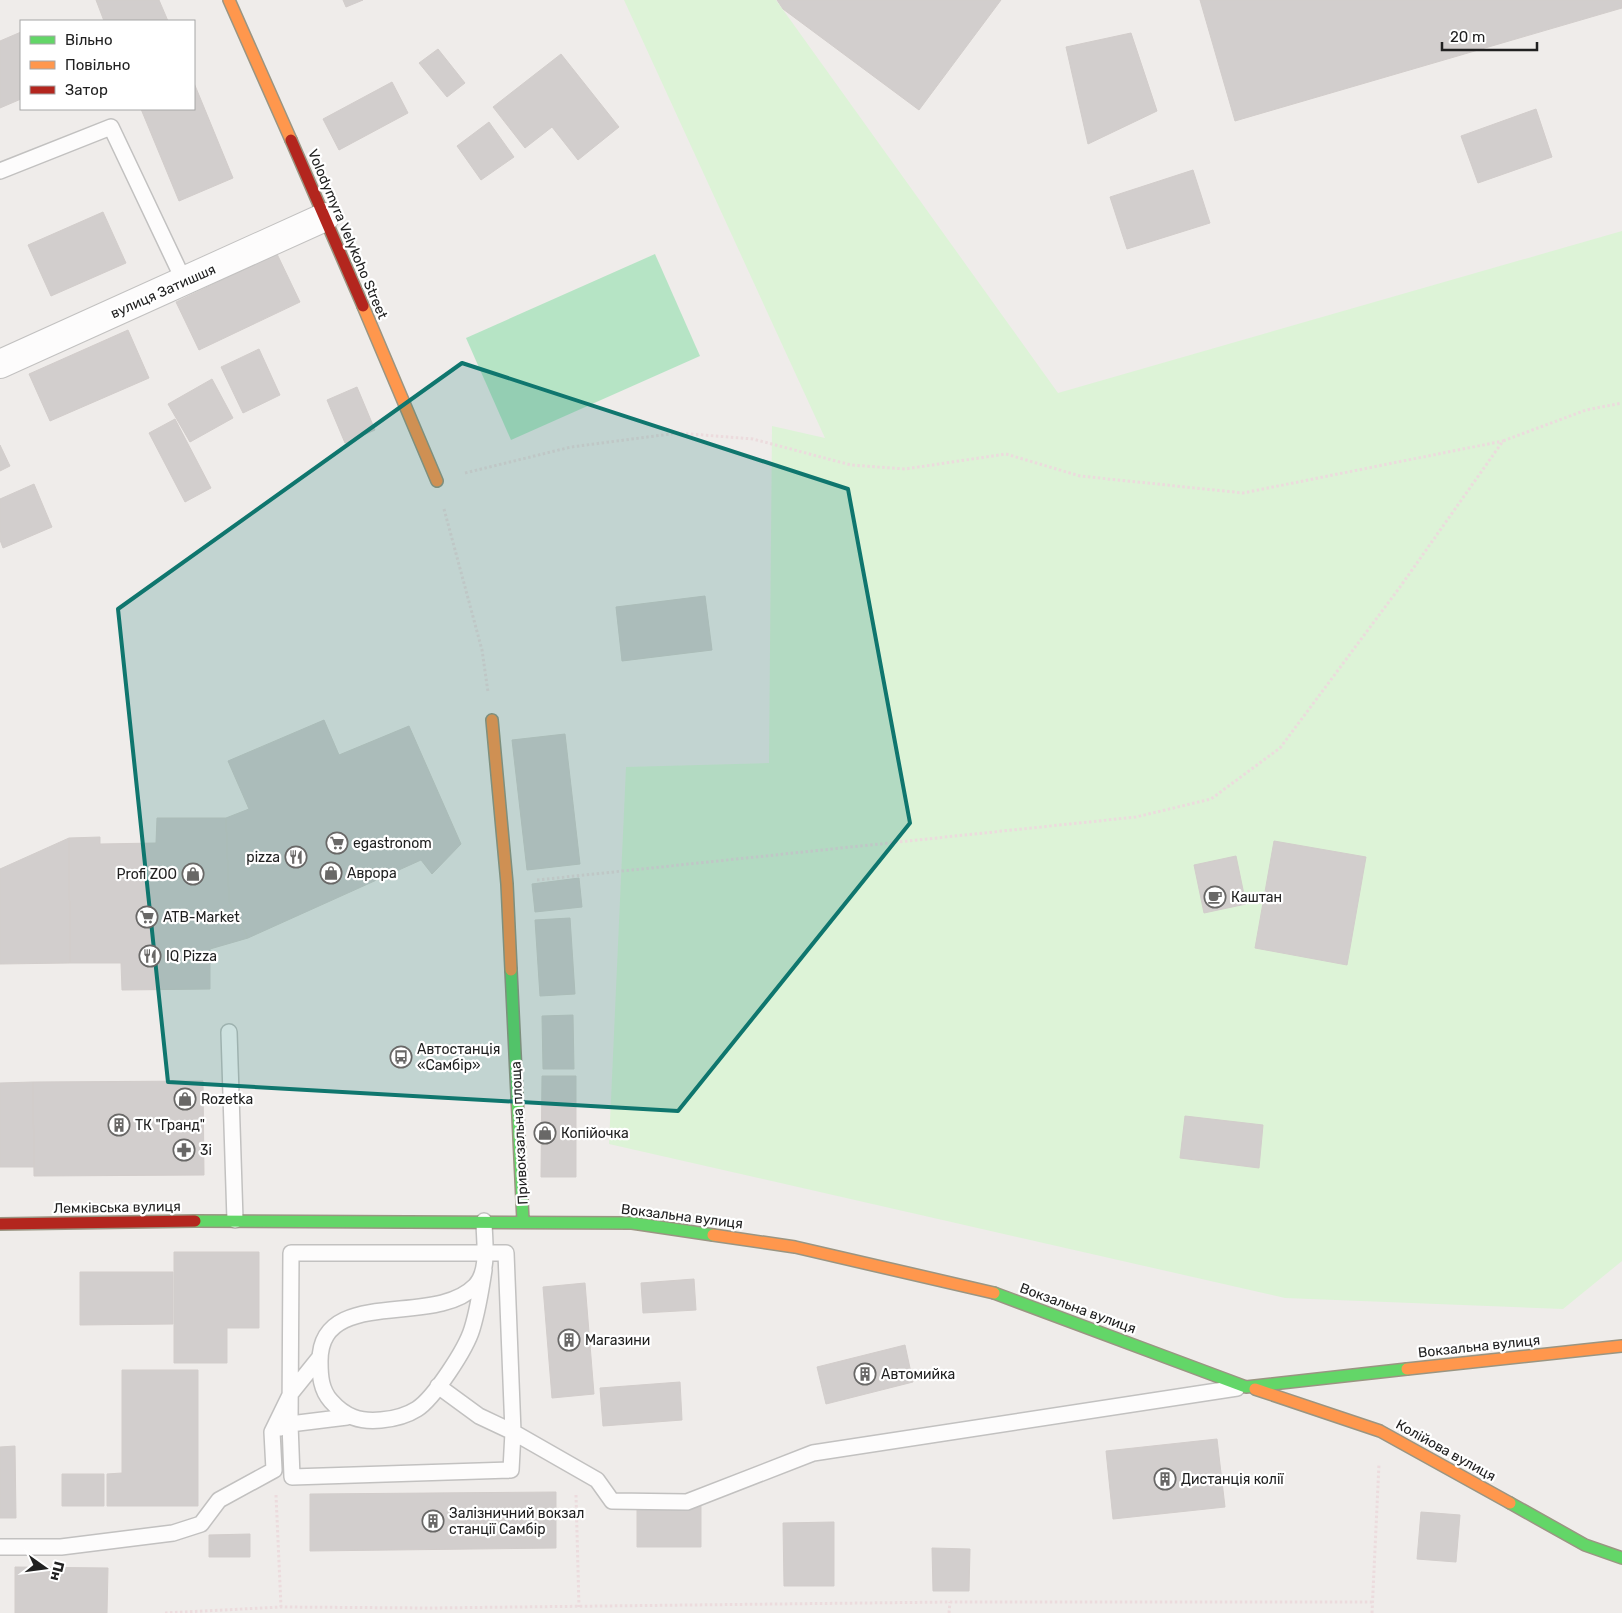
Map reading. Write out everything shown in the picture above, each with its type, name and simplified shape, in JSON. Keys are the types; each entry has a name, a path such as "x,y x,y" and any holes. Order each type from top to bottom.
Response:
{"main road":[{"name":"Volodymyra Velykoho Street","path":"229,0 325,217 437,481"},
{"name":"Привокзальна площа","path":"235,1220 523,1221 507,884 492,720"},
{"name":"Лемківська вулиця","path":"0,1224 235,1220"},
{"name":"Вокзальна вулиця","path":"523,1221 632,1223 795,1247 1002,1296 1246,1386 1622,1346"},
{"name":"Колійова вулиця","path":"1246,1386 1380,1431 1585,1545 1622,1558"}],"street":[{"name":"вулиця Затишшя","path":"0,364 325,217"}],"lane":[{"path":"0,171 111,127 184,281"},
{"path":"229,1032 235,1220"},
{"path":"272,1432 290,1424 347,1417 369,1421 394,1419 418,1409 438,1386 472,1331 479,1304 484,1270 484,1220"},
{"path":"291,1253 506,1253 512,1432 511,1470 292,1477 291,1393 291,1253"},
{"path":"347,1417 330,1400 320,1380 320,1357 327,1334 347,1317 370,1312 419,1309 455,1300 475,1286 484,1270"},
{"path":"0,1547 61,1547 173,1533 201,1524 219,1500 274,1470 272,1432 291,1393 320,1357"},
{"path":"438,1386 479,1416 575,1466 597,1480 612,1500 687,1502 813,1453 1246,1386"}],"path":[{"path":"492,720 482,650 437,481 570,448 678,433 753,439 851,465 905,469 1006,454 1080,476 1243,493 1503,441 1586,410 1622,403"},
{"path":"507,884 1136,817 1212,799 1280,748 1400,587 1503,441"},
{"path":"1372,1613 1380,1431"},
{"path":"575,1466 579,1607"},
{"path":"165,1613 281,1607 579,1607 950,1602 1373,1602"},
{"path":"949,1613 950,1602"},
{"path":"430,1608 430,1613"}],"highlighted area":[{"path":"462,363 848,489 910,823 678,1111 168,1082 118,609"}],"green space":[{"path":"624,0 776,0 1058,393 1622,231 1622,1261 1563,1309 1285,1298 609,1144 626,767 769,763 772,426 825,438"},
{"path":"655,254 700,356 511,440 466,338"}],"building":[{"path":"96,0 159,0 168,20 104,20"},
{"path":"343,0 363,0 346,7"},
{"path":"777,0 1001,0 919,110 783,9"},
{"path":"1200,0 1622,0 1622,8 1235,121"},
{"path":"20,32 20,99 0,108 0,41"},
{"path":"1131,33 1157,111 1088,144 1066,47"},
{"path":"438,49 465,83 447,97 419,63"},
{"path":"561,54 619,127 578,160 552,127 525,148 493,107"},
{"path":"392,82 408,113 339,150 323,119"},
{"path":"195,85 233,178 179,201 141,110 195,110"},
{"path":"1536,109 1552,157 1478,183 1461,136"},
{"path":"489,122 514,157 481,180 457,146"},
{"path":"1193,170 1210,223 1127,249 1110,197"},
{"path":"103,212 126,263 51,296 28,245"},
{"path":"277,254 300,302 199,350 176,302"},
{"path":"128,330 149,378 50,421 29,374"},
{"path":"259,349 280,395 243,413 221,367"},
{"path":"212,379 233,418 190,442 168,404"},
{"path":"357,387 375,430 345,443 327,400"},
{"path":"175,419 211,488 185,502 149,433"},
{"path":"0,445 10,466 0,471"},
{"path":"34,484 52,527 3,548 0,540 0,499"},
{"path":"705,596 712,650 622,661 616,607"},
{"path":"324,720 339,755 409,726 461,844 432,874 421,860 248,938 229,901 226,818 249,809 228,761"},
{"path":"565,734 580,864 527,870 512,740"},
{"path":"157,818 226,818 229,901 248,938 210,949 210,989 122,990 121,963 70,963 69,838 100,837 100,844 156,843"},
{"path":"69,838 70,963 0,964 0,869"},
{"path":"1274,841 1366,857 1347,965 1255,948"},
{"path":"1236,856 1246,904 1204,913 1194,865"},
{"path":"579,878 582,907 535,912 532,884"},
{"path":"570,918 575,994 540,996 535,920"},
{"path":"573,1015 574,1069 543,1069 542,1016"},
{"path":"542,1076 576,1076 576,1177 541,1177"},
{"name":"ТК \"Гранд\"","path":"203,1081 204,1175 34,1176 33,1082"},
{"path":"33,1082 34,1167 0,1167 0,1083"},
{"path":"1185,1116 1263,1125 1259,1168 1180,1158"},
{"path":"174,1252 259,1252 259,1328 227,1328 227,1363 174,1363"},
{"path":"80,1272 173,1272 173,1324 80,1325"},
{"path":"694,1279 696,1310 643,1313 641,1283"},
{"name":"Магазини","path":"585,1283 594,1394 552,1398 543,1287"},
{"name":"Автомийка","path":"905,1345 913,1382 826,1404 817,1367"},
{"path":"122,1370 198,1370 198,1506 107,1506 107,1474 122,1473"},
{"path":"680,1382 682,1420 603,1426 600,1388"},
{"name":"Дистанція колії","path":"1217,1439 1225,1507 1113,1519 1106,1451"},
{"path":"15,1446 16,1518 0,1518 0,1447"},
{"path":"62,1474 104,1474 104,1506 62,1506"},
{"name":"Залізничний вокзал станції Самбір","path":"556,1492 556,1548 310,1551 310,1494"},
{"path":"637,1503 701,1503 701,1547 637,1547"},
{"path":"1421,1512 1460,1515 1456,1562 1417,1559"},
{"path":"834,1522 834,1586 784,1586 783,1523"},
{"path":"250,1534 250,1557 209,1557 209,1535"},
{"path":"932,1548 970,1549 969,1591 933,1591"},
{"path":"15,1567 108,1568 107,1613 15,1613"}],"traffic: fast":[{"path":"511,970 523,1221"},
{"path":"195,1221 632,1223 713,1235"},
{"path":"994,1293 1246,1387 1407,1369"},
{"path":"1510,1503 1585,1545 1622,1558"}],"traffic: slow":[{"path":"229,0 291,140"},
{"path":"363,306 437,481"},
{"path":"492,720 507,884 511,970"},
{"path":"713,1235 795,1247 994,1293"},
{"path":"1407,1369 1622,1346"},
{"path":"1255,1389 1380,1431 1510,1503"}],"traffic: jam":[{"path":"291,140 363,306"},
{"path":"0,1224 195,1221"}],"place":[{"name":"egastronom","path":"337,843"},
{"name":"pizza","path":"296,857"},
{"name":"Аврора","path":"331,873"},
{"name":"Profi ZOO","path":"193,874"},
{"name":"Каштан","path":"1215,897"},
{"name":"ATB-Market","path":"147,917"},
{"name":"IQ Pizza","path":"150,956"},
{"name":"Автостанція «Самбір»","path":"401,1057"},
{"name":"Rozetka","path":"185,1099"},
{"name":"ТК \"Гранд\"","path":"119,1125"},
{"name":"Копійочка","path":"545,1133"},
{"name":"3i","path":"184,1150"},
{"name":"Магазини","path":"569,1340"},
{"name":"Автомийка","path":"865,1374"},
{"name":"Дистанція колії","path":"1165,1479"},
{"name":"Залізничний вокзал станції Самбір","path":"433,1521"}]}
